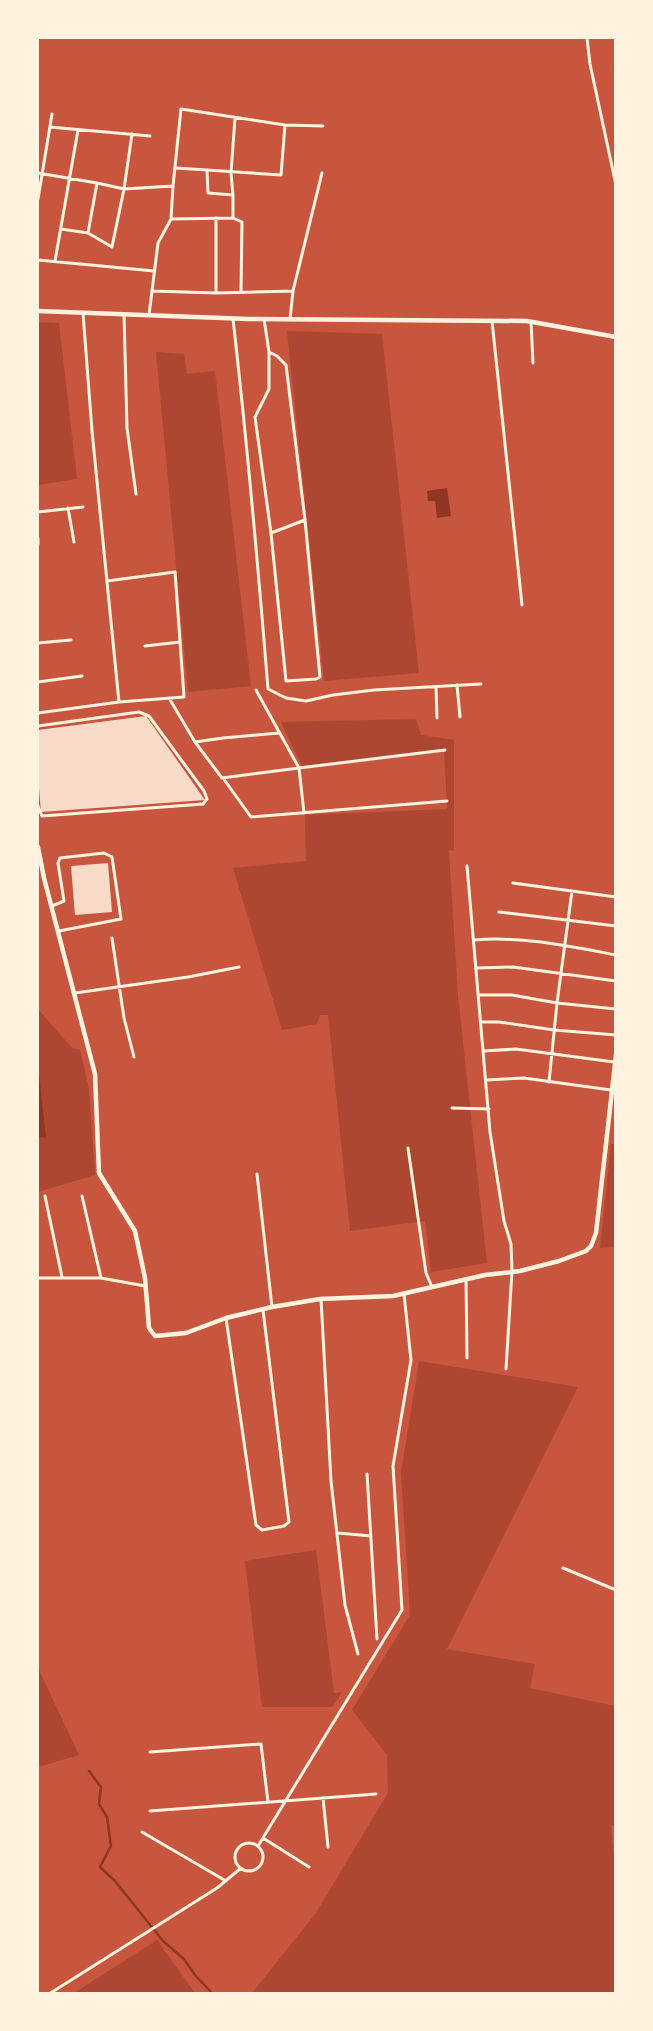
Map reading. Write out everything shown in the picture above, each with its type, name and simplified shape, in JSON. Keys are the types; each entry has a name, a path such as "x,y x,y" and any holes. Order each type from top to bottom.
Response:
{"street":[{"path":"587,38 590,64 616,185"},
{"path":"149,315 158,243 171,219 181,110 285,125 323,126"},
{"path":"38,199 40,174 52,114"},
{"path":"233,218 231,173 235,118"},
{"path":"176,168 281,175 285,125"},
{"path":"50,127 150,136"},
{"path":"55,261 78,130"},
{"path":"61,229 88,233 112,247 124,189 132,134"},
{"path":"208,170 208,193 233,195"},
{"path":"290,319 293,291 322,173"},
{"path":"40,174 124,189 173,186"},
{"path":"88,233 97,183"},
{"path":"216,218 216,293"},
{"path":"171,219 233,218 242,222 241,292"},
{"path":"38,260 154,270"},
{"path":"152,291 216,293 293,291"},
{"path":"38,311 233,319 531,322 616,337"},
{"path":"83,313 119,702"},
{"path":"124,314 126,428 136,494"},
{"path":"233,319 250,470 251,503 259,574 268,689 286,698 306,701 358,692 481,684"},
{"path":"264,319 269,352 269,389 255,417 271,534 286,682 320,677 305,520 286,365 277,356 269,352"},
{"path":"492,321 522,605"},
{"path":"531,322 533,363"},
{"path":"38,512 83,507"},
{"path":"68,508 74,542"},
{"path":"271,534 305,520"},
{"path":"38,538 38,544"},
{"path":"38,713 119,702 184,697 175,572 107,581"},
{"path":"38,643 71,640"},
{"path":"145,646 180,642"},
{"path":"38,682 82,676"},
{"path":"457,685 460,717"},
{"path":"436,686 436,718"},
{"path":"256,690 299,768 304,813"},
{"path":"169,698 195,742 251,817 447,801"},
{"path":"38,726 139,712 144,713 149,716 194,776 204,791 206,799 203,804 42,816 38,806"},
{"path":"195,742 279,733"},
{"path":"222,778 445,750"},
{"path":"38,847 40,869 59,931 96,1074 99,1173 135,1231 145,1286 149,1328 155,1336 186,1333 226,1318 320,1298 404,1294 466,1280 520,1271 559,1261 586,1251 591,1246 596,1234 616,1056"},
{"path":"52,906 64,901 58,863 60,858 104,853 112,857 121,920 59,931"},
{"path":"467,866 490,1132 504,1222 511,1244 512,1271 506,1369"},
{"path":"513,883 616,897"},
{"path":"550,1082 557,1003 572,891"},
{"path":"498,912 616,926"},
{"path":"112,938 119,986 134,1057"},
{"path":"474,940 507,939 616,954"},
{"path":"75,993 188,977 240,967"},
{"path":"476,968 513,967 616,981"},
{"path":"479,995 512,995 557,1003 616,1009"},
{"path":"481,1022 515,1023 554,1030 616,1035"},
{"path":"484,1051 516,1049 614,1062"},
{"path":"486,1080 524,1078 611,1090"},
{"path":"452,1108 489,1109"},
{"path":"408,1148 426,1273 432,1287"},
{"path":"257,1174 272,1307"},
{"path":"45,1196 62,1277"},
{"path":"82,1196 101,1278"},
{"path":"38,1278 101,1278 145,1286"},
{"path":"466,1280 467,1358"},
{"path":"258,1846 402,1610 393,1466 411,1360 404,1294"},
{"path":"320,1298 331,1480 345,1605 358,1654"},
{"path":"226,1318 256,1525 262,1530 284,1526 289,1522 263,1310"},
{"path":"367,1474 377,1639"},
{"path":"338,1533 371,1536"},
{"path":"563,1568 616,1590"},
{"path":"150,1752 261,1744 268,1802"},
{"path":"150,1812 376,1794"},
{"path":"323,1798 328,1847"},
{"path":"142,1832 226,1881"},
{"path":"263,1838 309,1867"},
{"path":"247,1843 258,1846 263,1858 260,1866 250,1871 241,1868 235,1861 237,1849 247,1843"},
{"path":"49,1994 217,1888 241,1868"}],"shaded area":[{"path":"38,322 59,323 77,479 38,485"},
{"path":"287,331 382,334 419,673 324,681"},
{"path":"156,352 184,354 187,374 215,371 251,686 188,692"},
{"path":"447,488 451,516 437,518 435,501 428,501 427,491"},
{"path":"416,719 421,735 454,740 454,851 449,850 458,996 487,1263 431,1272 425,1221 350,1231 328,1015 320,1015 317,1024 282,1030 233,868 306,861 305,815 447,809 444,750 302,766 281,722"},
{"path":"38,1009 72,1048 80,1050 89,1088 95,1175 38,1192 38,1137 45,1138 38,1065"},
{"path":"38,1065 46,1138 38,1137"},
{"path":"611,1144 615,1144 615,1247 600,1248"},
{"path":"419,1361 578,1387 447,1649 535,1664 530,1688 615,1706 615,1826 611,1825 616,1879 615,1993 252,1993 316,1913 388,1793 387,1755 352,1710 410,1615 401,1472"},
{"path":"316,1550 334,1693 342,1692 332,1707 262,1707 245,1561"},
{"path":"38,1668 79,1755 38,1767"},
{"path":"157,1940 195,1993 74,1993"}],"building":[{"path":"146,716 205,800 41,812 38,777 38,730"},
{"path":"108,863 112,912 75,915 71,866"}],"waterway":[{"path":"89,1771 101,1787 99,1804 107,1817 111,1846 100,1867 115,1881 163,1941 184,1959 195,1975 213,1994"}]}
